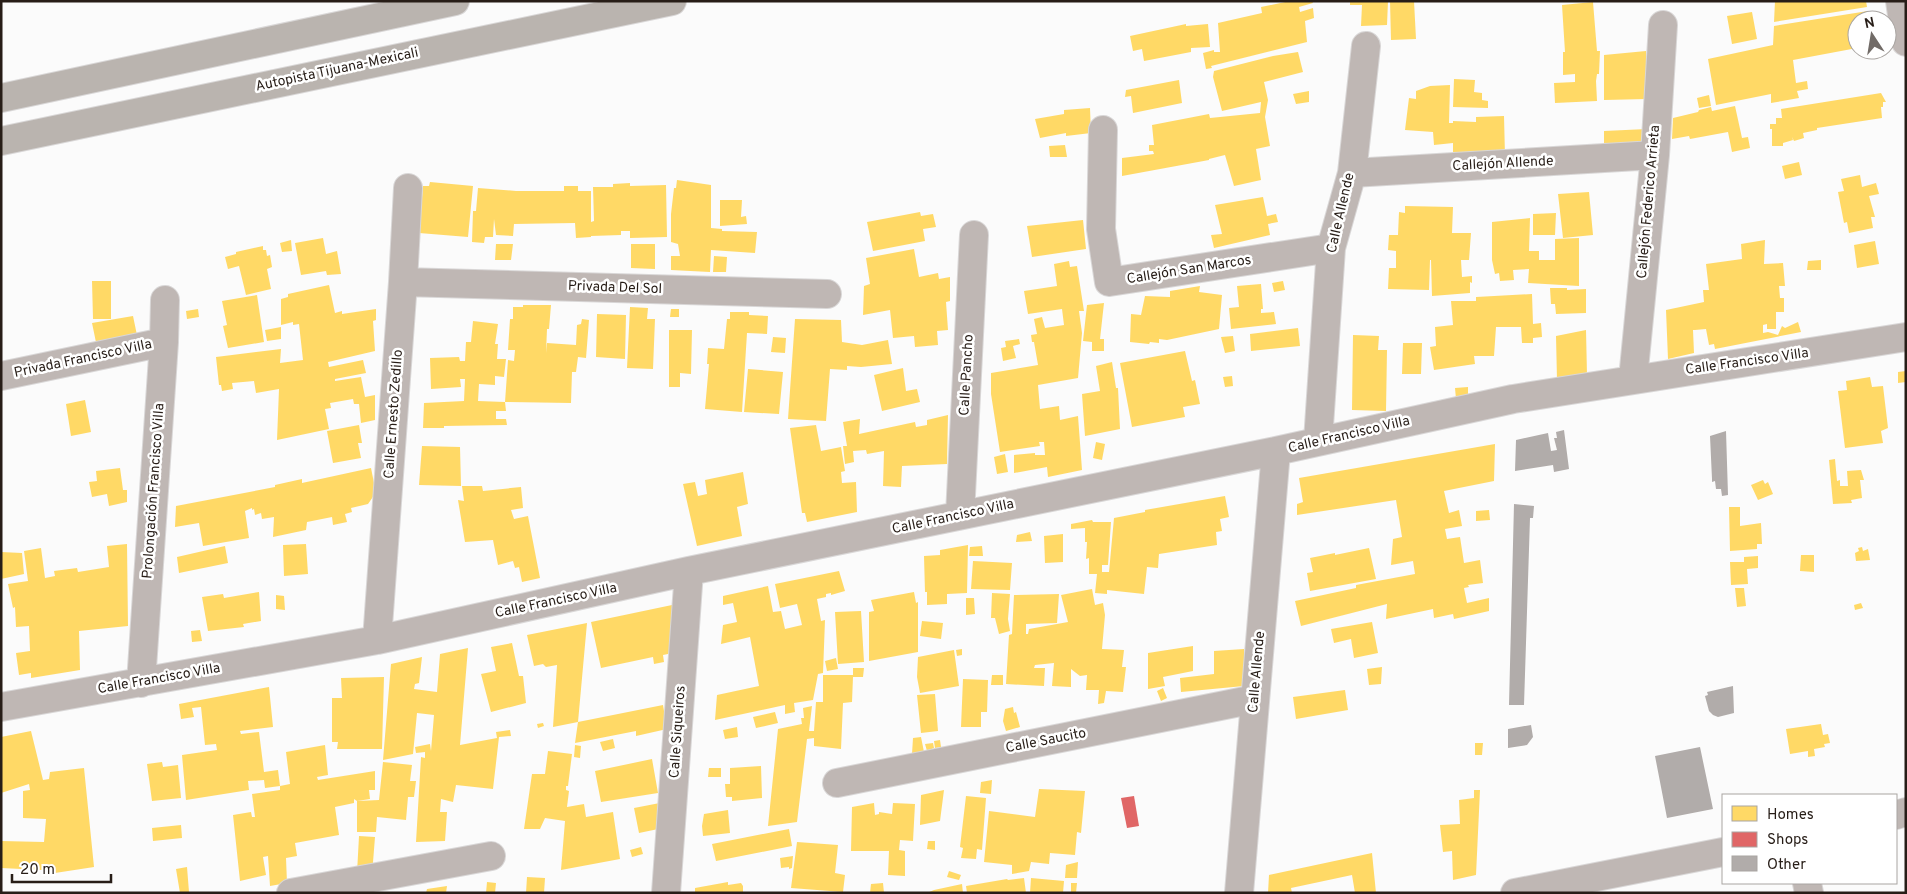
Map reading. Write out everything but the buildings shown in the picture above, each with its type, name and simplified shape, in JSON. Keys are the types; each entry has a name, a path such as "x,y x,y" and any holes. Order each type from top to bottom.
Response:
{"highway":[{"path":"1,98 455,1"},
{"name":"Autopista Tijuana-Mexicali","path":"1,141 672,1"}],"street":[{"path":"1900,1 1906,42"},
{"name":"Callejón Federico Arrieta","path":"1633,379 1655,155 1663,25"},
{"name":"Calle Allende","path":"1318,441 1331,248 1352,173 1366,46"},
{"name":"Callejón San Marcos","path":"1103,130 1101,229 1109,282 1331,248"},
{"name":"Callejón Allende","path":"1352,173 1655,155"},
{"name":"Calle Ernesto Zedillo","path":"377,640 408,188"},
{"name":"Calle Pancho","path":"960,515 974,235"},
{"name":"Privada Del Sol","path":"403,282 827,294"},
{"name":"Prolongación Francisco Villa","path":"141,683 166,300"},
{"name":"Calle Francisco Villa","path":"1,707 377,640 689,572 1276,451 1513,399 1906,337"},
{"name":"Privada Francisco Villa","path":"1,376 164,342"},
{"name":"Calle Allende","path":"1239,893 1276,451"},
{"name":"Calle Siqueiros","path":"666,893 689,572"},
{"name":"Calle Saucito","path":"837,783 1255,700"},
{"path":"1515,893 1548,890 1722,852"},
{"path":"291,893 491,856"}]}
